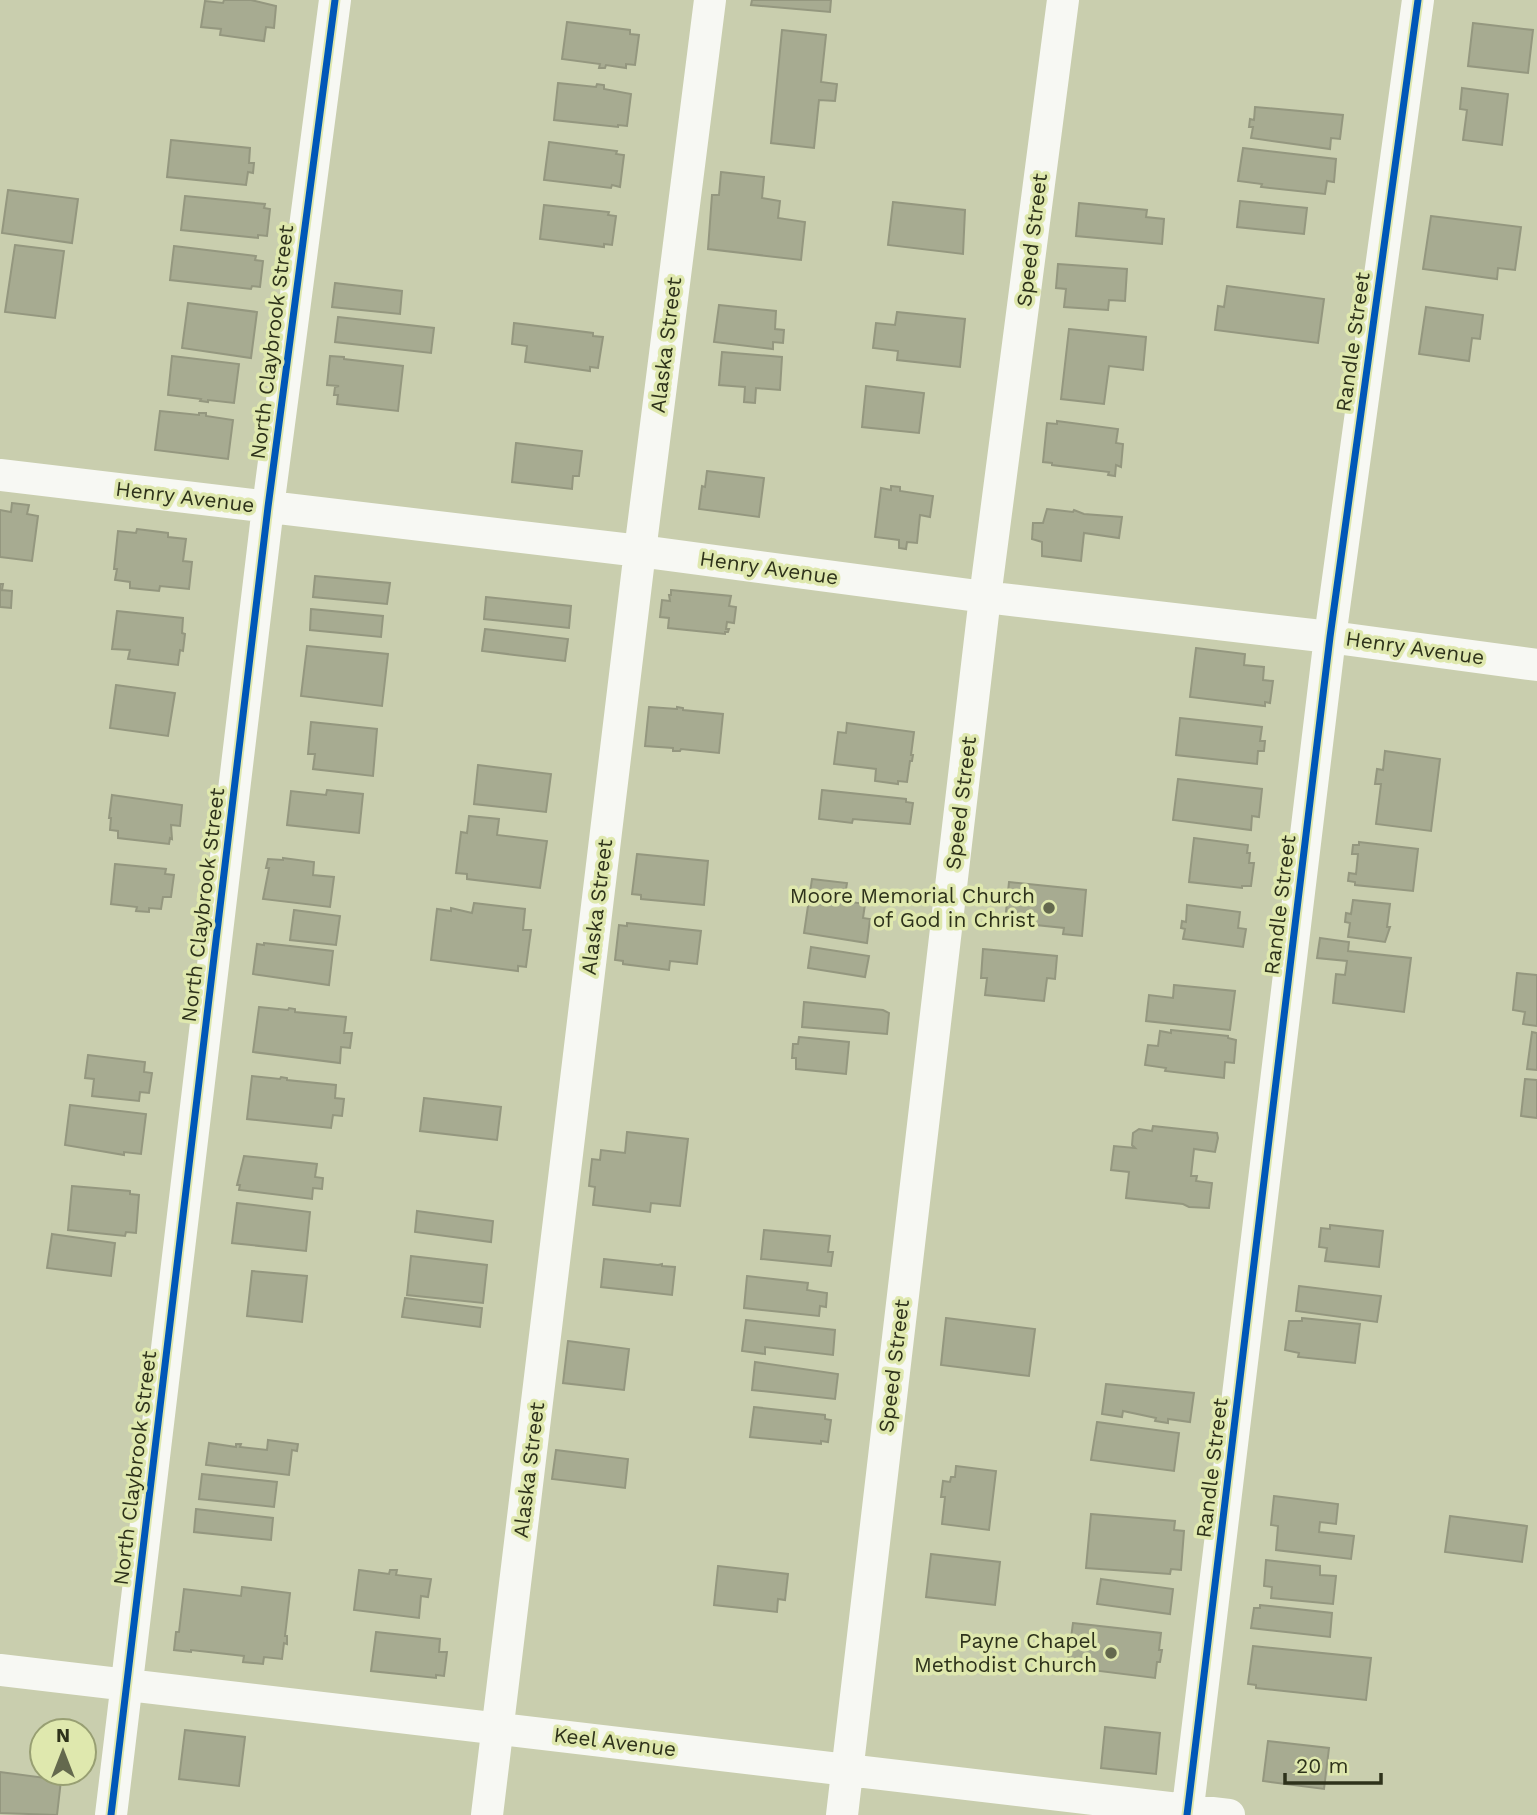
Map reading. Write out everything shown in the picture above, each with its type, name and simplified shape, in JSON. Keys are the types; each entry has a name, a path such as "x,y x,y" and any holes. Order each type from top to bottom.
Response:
{"street":[{"name":"North Claybrook Street","path":"111,1815 268,508 335,0"},
{"name":"Alaska Street","path":"487,1815 640,551 710,0"},
{"name":"Speed Street","path":"842,1815 985,597 1063,0"},
{"name":"Randle Street","path":"1188,1812 1330,637 1418,0"},
{"name":"Henry Avenue","path":"0,475 640,551 985,597 1330,637 1537,665"},
{"name":"Keel Avenue","path":"0,1670 1229,1815"}],"building":[{"path":"224,0 251,0 276,6 274,28 266,27 264,41 220,35 221,29 201,27 205,1 223,3"},
{"path":"752,0 831,0 830,12 751,5"},
{"path":"567,22 630,30 630,34 639,35 635,65 626,64 626,68 606,65 605,68 599,68 600,64 562,59"},
{"path":"1473,23 1533,30 1528,73 1468,66"},
{"path":"782,30 826,35 821,82 837,84 835,101 819,100 814,148 771,143"},
{"path":"558,83 596,87 597,84 604,85 604,89 631,94 627,126 554,120"},
{"path":"1462,88 1508,94 1502,145 1463,140 1467,110 1460,109"},
{"path":"1255,107 1343,115 1340,139 1331,138 1330,149 1251,138 1253,127 1249,127 1250,119 1254,120"},
{"path":"171,140 250,148 249,163 254,163 253,173 248,172 246,185 167,177"},
{"path":"549,142 617,151 616,154 624,155 620,187 544,180"},
{"path":"1243,148 1336,159 1334,182 1327,181 1325,194 1261,187 1262,184 1238,181"},
{"path":"721,172 764,177 762,198 780,201 778,218 805,222 801,260 708,249 712,195 719,195"},
{"path":"8,190 78,199 72,243 2,233"},
{"path":"185,196 265,204 264,208 270,209 267,236 258,235 258,238 181,230"},
{"path":"1240,201 1307,208 1304,234 1237,227"},
{"path":"893,202 965,210 963,254 888,245"},
{"path":"1079,203 1147,210 1146,217 1164,219 1162,244 1076,236"},
{"path":"544,205 609,212 608,215 616,216 612,245 604,244 604,247 540,239"},
{"path":"1431,216 1521,227 1515,270 1498,268 1497,279 1423,269"},
{"path":"15,245 64,251 55,318 5,312"},
{"path":"174,246 256,256 255,260 263,261 260,287 252,286 251,289 170,280"},
{"path":"1058,264 1127,269 1125,301 1109,300 1108,310 1064,307 1066,289 1056,288"},
{"path":"335,283 402,291 400,314 332,307"},
{"path":"1227,286 1324,299 1318,343 1215,330 1218,306 1224,307"},
{"path":"188,303 257,312 251,358 182,348"},
{"path":"719,305 776,311 775,329 784,330 783,343 773,342 773,349 714,342"},
{"path":"1426,307 1483,315 1480,339 1472,338 1469,361 1419,354"},
{"path":"897,312 965,319 960,367 897,360 898,351 873,348 876,323 895,325"},
{"path":"338,317 434,328 431,353 335,342"},
{"path":"514,323 593,333 593,336 603,337 598,368 590,367 590,371 525,362 527,346 512,344"},
{"path":"1069,329 1146,337 1143,370 1109,366 1104,404 1061,399"},
{"path":"722,352 782,357 780,390 756,388 755,403 744,402 745,387 719,385"},
{"path":"172,356 239,364 234,403 208,402 168,395"},
{"path":"330,356 403,366 398,411 337,404 338,395 334,395 335,387 339,386 327,385"},
{"path":"866,386 924,393 919,433 862,427"},
{"path":"160,411 199,415 206,413 206,416 233,420 228,459 155,450"},
{"path":"1057,421 1118,429 1116,443 1123,444 1121,467 1116,465 1115,476 1108,475 1109,472 1043,462 1047,423 1057,424"},
{"path":"516,443 582,451 579,476 573,476 572,489 512,482"},
{"path":"707,471 764,478 759,517 699,509"},
{"path":"891,486 900,487 900,491 933,496 930,517 920,515 917,543 907,542 906,549 899,548 899,540 875,537 881,488 891,490"},
{"path":"12,503 29,505 27,514 38,516 32,561 0,557 0,510 11,512"},
{"path":"1047,509 1122,517 1119,538 1084,533 1081,561 1042,556 1042,542 1032,539 1033,523 1043,523"},
{"path":"137,529 168,533 168,537 186,539 183,561 192,562 189,589 160,586 159,591 130,588 130,582 115,580 118,531 136,533"},
{"path":"315,576 390,583 387,604 313,597"},
{"path":"0,584 3,584 2,590 12,591 11,608 0,607"},
{"path":"671,590 731,596 729,606 736,607 734,623 727,622 726,629 729,629 725,634 668,628 669,618 660,617 662,600 670,601"},
{"path":"486,597 571,606 569,628 484,619"},
{"path":"311,609 383,616 381,637 310,630"},
{"path":"117,611 183,618 182,633 185,634 178,665 128,659 130,650 112,649"},
{"path":"485,629 568,639 565,661 482,651"},
{"path":"307,646 388,654 382,706 301,696"},
{"path":"1196,648 1245,654 1244,665 1264,667 1263,680 1273,681 1270,703 1265,702 1265,706 1190,697"},
{"path":"116,685 175,693 168,736 110,728"},
{"path":"649,707 677,707 723,714 719,753 681,749 673,751 673,748 645,746"},
{"path":"1180,718 1262,727 1260,741 1265,741 1264,751 1258,751 1257,764 1176,755"},
{"path":"311,722 377,729 373,776 313,769 315,754 308,754"},
{"path":"847,723 914,732 913,755 907,782 898,781 898,784 875,781 876,769 834,764 838,732 846,733"},
{"path":"1385,751 1440,759 1431,831 1376,824 1381,784 1375,784 1377,769 1383,770"},
{"path":"478,765 551,774 546,812 474,804"},
{"path":"1178,779 1262,789 1259,817 1252,816 1251,830 1173,820"},
{"path":"327,790 363,794 359,833 287,825 291,791 326,795"},
{"path":"822,790 906,799 906,802 913,803 910,824 853,819 852,823 819,819"},
{"path":"112,795 182,805 180,826 171,825 172,839 170,838 169,844 118,838 118,831 110,830"},
{"path":"469,816 499,819 497,835 547,841 540,888 467,879 467,874 456,873 461,832 467,833"},
{"path":"1194,838 1248,845 1249,863 1254,863 1251,886 1242,888 1189,882"},
{"path":"1359,842 1418,849 1413,891 1355,885 1355,882 1348,881 1349,873 1356,874 1358,854 1352,854 1353,845 1359,845"},
{"path":"637,854 708,861 704,905 641,899 641,895 632,894"},
{"path":"268,859 314,862 313,875 334,877 330,907 263,899 269,868 266,868"},
{"path":"115,864 166,869 165,874 174,875 171,897 163,897 161,909 149,908 149,912 136,911 137,907 111,904"},
{"path":"812,879 847,883 844,901 865,904 863,918 870,919 867,943 804,933"},
{"path":"1009,882 1086,890 1082,936 1063,934 1064,928 1005,922"},
{"path":"1353,900 1390,904 1387,927 1390,927 1385,942 1348,937 1350,923 1345,922 1346,913 1351,914"},
{"path":"474,903 525,909 523,930 531,930 526,967 518,966 518,971 431,960 437,909 451,911 451,908 472,913"},
{"path":"1187,905 1240,912 1238,928 1246,929 1243,947 1183,939 1185,929 1181,928 1182,921 1186,922"},
{"path":"294,910 340,916 336,945 290,940"},
{"path":"627,923 701,931 697,964 670,961 669,970 623,964 623,961 615,960 619,925 627,926"},
{"path":"1320,938 1349,942 1348,951 1411,958 1404,1012 1333,1003 1336,974 1345,975 1347,961 1317,958"},
{"path":"257,944 333,951 329,985 253,974"},
{"path":"811,947 869,956 865,977 808,968"},
{"path":"983,949 1057,956 1055,979 1047,978 1044,1001 985,995 987,978 981,978"},
{"path":"1517,973 1537,975 1537,1026 1523,1024 1525,1012 1513,1010"},
{"path":"1174,985 1235,991 1230,1030 1146,1021 1149,995 1173,998"},
{"path":"804,1002 883,1010 889,1013 887,1034 802,1027"},
{"path":"259,1007 289,1008 295,1009 295,1012 346,1017 344,1033 352,1033 350,1048 341,1047 340,1063 253,1052"},
{"path":"1171,1030 1228,1036 1236,1040 1234,1063 1225,1062 1224,1078 1165,1071 1166,1068 1145,1065 1148,1045 1158,1046 1160,1031 1171,1033"},
{"path":"1532,1032 1537,1033 1537,1070 1527,1069"},
{"path":"799,1037 849,1042 846,1074 796,1069 796,1058 792,1058 793,1044 798,1044"},
{"path":"88,1055 145,1062 144,1072 152,1073 149,1093 140,1092 139,1101 92,1096 94,1079 85,1078"},
{"path":"252,1076 336,1085 335,1098 344,1099 342,1116 333,1115 331,1128 247,1119"},
{"path":"1525,1079 1537,1080 1537,1118 1521,1116"},
{"path":"424,1098 501,1107 497,1140 420,1131"},
{"path":"70,1105 146,1114 141,1154 124,1152 124,1155 65,1145"},
{"path":"1153,1126 1217,1133 1215,1152 1194,1149 1191,1176 1197,1176 1196,1181 1212,1183 1209,1208 1126,1198 1129,1172 1111,1170 1114,1146 1135,1148 1132,1145 1133,1133 1139,1129 1152,1131"},
{"path":"627,1132 688,1139 680,1206 651,1203 650,1212 593,1205 595,1187 589,1186 592,1159 600,1160 601,1150 625,1153"},
{"path":"244,1156 317,1164 315,1177 323,1178 322,1189 313,1188 312,1199 239,1190 240,1185 237,1185"},
{"path":"72,1186 130,1191 130,1194 139,1195 136,1233 126,1232 125,1236 68,1230"},
{"path":"237,1203 310,1212 306,1251 232,1243"},
{"path":"417,1211 493,1221 491,1242 415,1232"},
{"path":"1330,1225 1383,1231 1379,1267 1325,1261 1327,1248 1319,1247 1321,1228 1330,1229"},
{"path":"764,1230 830,1236 828,1252 833,1252 831,1266 761,1259"},
{"path":"52,1234 115,1243 111,1276 47,1268"},
{"path":"411,1256 487,1265 483,1303 407,1295"},
{"path":"604,1259 675,1267 672,1295 601,1287"},
{"path":"252,1271 307,1276 302,1322 247,1316"},
{"path":"747,1276 808,1283 807,1290 827,1293 826,1307 820,1306 819,1316 744,1308"},
{"path":"1299,1286 1381,1296 1377,1322 1296,1311"},
{"path":"405,1298 482,1308 480,1327 402,1317"},
{"path":"946,1318 1035,1329 1029,1376 941,1365"},
{"path":"1302,1318 1360,1324 1355,1363 1298,1357 1299,1353 1285,1350 1289,1321 1302,1321"},
{"path":"746,1320 835,1330 833,1355 765,1347 765,1354 742,1351"},
{"path":"568,1341 629,1349 624,1390 563,1383"},
{"path":"755,1362 838,1374 835,1399 752,1390"},
{"path":"1106,1384 1194,1393 1190,1422 1168,1419 1168,1423 1155,1421 1156,1418 1123,1411 1122,1417 1102,1414"},
{"path":"754,1407 825,1415 825,1419 831,1420 828,1442 821,1441 821,1444 750,1437"},
{"path":"1097,1422 1179,1433 1174,1471 1091,1460"},
{"path":"268,1440 298,1444 297,1451 292,1450 289,1475 206,1465 209,1443 236,1447 236,1444 241,1444 240,1447 267,1450"},
{"path":"556,1450 628,1459 625,1488 552,1479"},
{"path":"956,1466 996,1471 989,1530 942,1524 945,1497 941,1497 943,1481 950,1482 951,1477 955,1477"},
{"path":"202,1474 277,1482 274,1507 199,1499"},
{"path":"1274,1496 1338,1504 1336,1524 1320,1522 1319,1532 1354,1536 1351,1559 1276,1550 1278,1526 1271,1525"},
{"path":"196,1509 273,1518 271,1540 194,1532"},
{"path":"1091,1514 1175,1521 1174,1530 1184,1531 1181,1570 1171,1569 1170,1574 1086,1568"},
{"path":"1450,1516 1527,1526 1522,1562 1445,1552"},
{"path":"931,1554 1000,1562 995,1605 926,1597"},
{"path":"1266,1560 1320,1566 1320,1575 1336,1576 1333,1604 1271,1598 1272,1587 1264,1586"},
{"path":"718,1566 788,1574 785,1600 778,1599 777,1612 714,1605"},
{"path":"359,1570 389,1574 390,1570 397,1570 396,1575 431,1579 428,1597 421,1596 419,1618 354,1610"},
{"path":"1101,1579 1173,1589 1170,1614 1097,1604"},
{"path":"242,1587 290,1593 285,1636 287,1644 284,1643 282,1659 264,1657 263,1664 243,1662 244,1656 174,1650 184,1589 241,1596"},
{"path":"1260,1605 1332,1613 1330,1637 1251,1628 1254,1608 1260,1608"},
{"path":"1073,1623 1161,1633 1159,1650 1162,1650 1155,1678 1067,1667"},
{"path":"376,1632 440,1639 439,1652 447,1652 444,1676 436,1675 436,1678 371,1671"},
{"path":"1253,1646 1371,1658 1366,1700 1256,1688 1256,1685 1248,1684"},
{"path":"1105,1727 1160,1733 1156,1774 1101,1768"},
{"path":"185,1730 245,1737 239,1786 179,1779"},
{"path":"1268,1741 1329,1748 1324,1789 1263,1781"},
{"path":"0,1772 28,1776 28,1787 60,1787 57,1815 0,1813"}],"cycle path":[{"path":"111,1815 268,507 335,0"},
{"path":"1187,1815 1330,637 1418,0"}],"place":[{"name":"Moore Memorial Church of God in Christ","path":"1049,908"},
{"name":"Payne Chapel Methodist Church","path":"1111,1653"}]}
